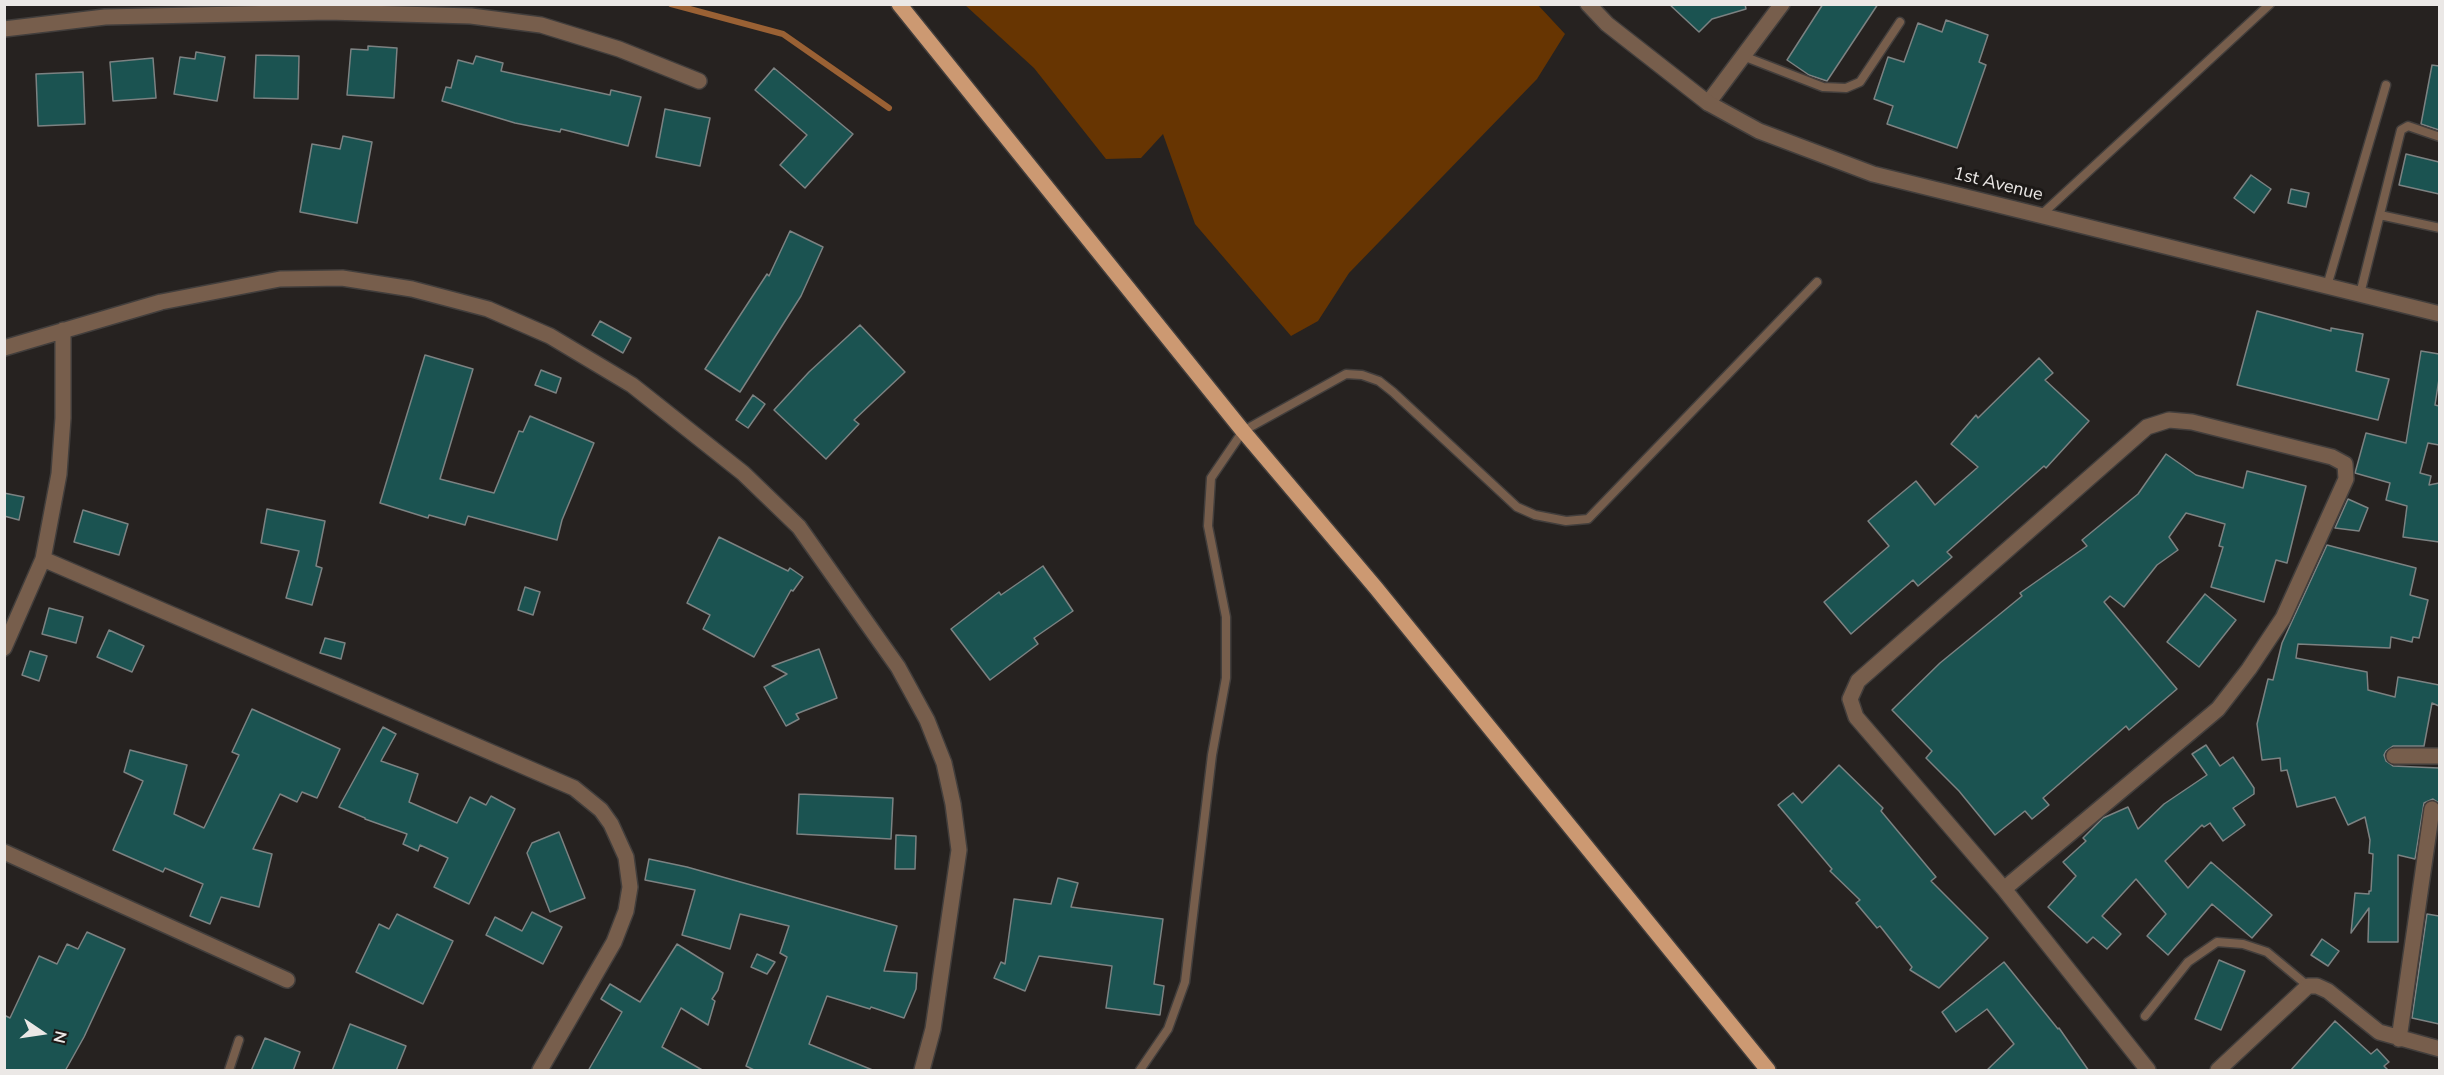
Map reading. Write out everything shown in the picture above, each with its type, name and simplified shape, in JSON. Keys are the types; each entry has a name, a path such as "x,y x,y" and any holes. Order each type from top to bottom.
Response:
{"main road":[{"path":"899,4 1243,431 1376,588 1768,1071"}],"street":[{"name":"1st Avenue","path":"1588,4 1607,24 1708,103 1759,131 1873,174 2439,314"},
{"path":"1708,103 1782,4"},
{"path":"4,29 105,17 328,8 471,16 541,25 619,49 699,81"},
{"path":"4,348 162,302 280,279 342,278 412,290 488,309 550,336 632,385 742,473 799,527 898,667 927,720 944,763 953,804 959,850 935,1019 922,1071"},
{"path":"4,648 43,559 59,474 63,418 63,330"},
{"path":"2004,889 2218,709 2249,669 2283,618 2346,479 2345,464 2332,457 2192,422 2169,420 2147,427 1858,681 1850,699 1856,717 2004,889 2148,1071"},
{"path":"43,559 574,788 601,810 612,824 626,857 630,887 626,911 614,942 540,1071"},
{"path":"2394,756 2439,756"},
{"path":"2398,1039 2432,809"},
{"path":"4,852 287,980"},
{"path":"2218,1071 2308,986 2317,986 2328,991 2379,1032 2439,1049"}],"lane":[{"path":"2040,216 2270,4"},
{"path":"1743,56 1823,87 1846,88 1860,82 1900,22"},
{"path":"2327,286 2386,85"},
{"path":"2360,294 2401,130 2408,126 2439,137"},
{"path":"2380,215 2439,228"},
{"path":"1140,1071 1168,1029 1185,982 1212,755 1226,678 1226,617 1208,526 1211,478 1243,431 1346,374 1362,375 1379,381 1394,392 1517,507 1535,515 1566,521 1588,519 1817,282"},
{"path":"2145,1016 2188,962 2217,942 2243,944 2267,952 2308,986"},
{"path":"229,1071 239,1040"}],"shaded area":[{"path":"965,5 1538,5 1565,34 1537,79 1349,273 1318,321 1291,336 1195,224 1163,134 1141,158 1106,159 1034,68"}],"building":[{"path":"1669,4 1745,4 1746,9 1712,19 1699,32"},
{"path":"1823,4 1878,4 1827,81 1809,75 1787,60"},
{"path":"1946,20 1988,35 1979,62 1986,65 1957,148 1887,124 1893,106 1874,99 1888,57 1904,62 1918,23 1942,32"},
{"path":"368,46 397,48 394,98 347,95 351,49 368,50"},
{"path":"196,52 225,57 217,101 174,94 180,57 195,59"},
{"path":"256,55 299,56 298,99 254,98"},
{"path":"476,56 503,63 501,71 610,95 611,90 641,97 628,146 561,129 560,132 515,123 442,101 446,87 451,88 458,60 473,64"},
{"path":"153,58 156,98 113,101 110,62"},
{"path":"2432,65 2439,66 2439,130 2421,124"},
{"path":"774,68 853,134 805,188 780,165 807,135 755,90"},
{"path":"83,72 85,124 38,126 36,74"},
{"path":"665,109 710,118 700,166 656,157"},
{"path":"343,136 372,142 357,223 300,212 312,144 340,149"},
{"path":"2406,154 2439,162 2439,194 2399,185"},
{"path":"2251,175 2271,189 2254,213 2234,198"},
{"path":"2291,189 2309,193 2306,207 2288,203"},
{"path":"790,231 823,247 801,296 740,392 705,369 767,274 769,276"},
{"path":"2257,311 2331,331 2331,328 2363,334 2356,371 2389,379 2378,420 2237,385"},
{"path":"600,321 631,338 623,353 592,335"},
{"path":"860,325 905,372 854,420 859,424 826,459 774,410 809,372"},
{"path":"2421,351 2439,354 2439,379 2435,405 2439,406 2439,445 2428,443 2420,473 2431,476 2429,485 2439,483 2439,542 2403,537 2407,506 2386,500 2390,483 2355,473 2366,433 2406,443"},
{"path":"425,355 473,369 440,479 494,493 519,431 523,432 530,416 594,443 562,520 557,540 468,516 465,525 429,515 428,518 380,503"},
{"path":"2039,358 2053,373 2045,380 2089,421 2046,468 2044,466 1947,552 1952,557 1918,586 1913,580 1851,634 1824,602 1889,546 1868,521 1916,481 1935,505 1978,467 1951,444 1976,415 1978,418"},
{"path":"541,370 561,378 556,393 535,385"},
{"path":"753,395 765,404 748,428 736,420"},
{"path":"2166,454 2196,475 2243,488 2247,471 2306,486 2287,563 2276,560 2264,602 2211,587 2223,547 2219,546 2225,524 2186,513 2169,537 2178,550 2157,565 2124,607 2110,596 2104,602 2177,689 2129,730 2126,726 2043,798 2049,805 2032,819 2025,811 1995,835 1959,791 1926,758 1932,751 1892,710 1940,663 2022,596 2020,593 2087,546 2082,540 2138,494"},
{"path":"4,493 24,497 19,520 4,516"},
{"path":"2348,499 2368,508 2359,531 2335,528"},
{"path":"267,509 325,521 316,566 322,568 312,605 286,598 299,551 261,543"},
{"path":"83,510 128,524 119,555 74,542"},
{"path":"719,537 788,571 790,568 803,577 793,591 791,590 754,657 703,629 710,615 687,603"},
{"path":"2327,545 2416,568 2410,595 2428,600 2419,638 2413,637 2412,642 2391,637 2390,648 2298,644 2296,658 2367,672 2368,690 2395,697 2398,677 2439,685 2439,706 2432,703 2424,746 2393,746 2384,755 2386,761 2393,766 2439,768 2439,803 2433,799 2424,803 2415,859 2398,855 2398,942 2368,942 2369,908 2351,933 2355,893 2369,894 2371,891 2373,854 2369,853 2370,840 2365,817 2348,825 2335,797 2297,807 2287,770 2281,771 2280,758 2262,760 2257,724 2268,679 2273,680 2282,643"},
{"path":"1043,566 1073,611 1034,638 1038,644 990,680 951,629 999,592 1001,595"},
{"path":"525,587 540,592 533,615 518,610"},
{"path":"2205,594 2236,620 2199,667 2167,642"},
{"path":"49,608 83,617 76,643 42,634"},
{"path":"109,630 144,646 132,672 97,657"},
{"path":"325,638 345,643 341,659 320,653"},
{"path":"819,649 837,698 796,714 799,719 786,726 764,687 787,674 772,666"},
{"path":"30,651 47,656 39,681 22,675"},
{"path":"252,709 340,749 317,798 302,792 297,802 280,794 253,849 272,854 259,907 221,897 210,924 190,916 203,884 165,868 163,872 113,850 143,781 124,772 130,750 187,765 174,814 204,828 239,755 232,752"},
{"path":"383,727 396,734 381,761 418,774 409,802 457,823 470,797 486,805 491,796 515,809 469,904 434,887 448,858 420,845 418,851 403,844 407,834 339,807"},
{"path":"2206,745 2220,766 2233,757 2254,788 2254,794 2233,808 2245,825 2223,841 2210,823 2204,827 2202,825 2165,861 2188,888 2211,862 2272,915 2252,938 2212,904 2168,955 2147,936 2166,914 2136,879 2102,916 2121,934 2107,949 2093,937 2087,943 2048,907 2076,876 2063,862 2086,841 2083,838 2103,818 2128,807 2138,829 2164,804 2207,775 2192,754"},
{"path":"1839,765 1883,808 1881,811 1936,877 1931,881 1988,938 1939,988 1910,970 1912,967 1880,926 1877,928 1856,903 1860,900 1830,871 1832,869 1778,805 1793,793 1802,803"},
{"path":"799,794 893,798 891,839 797,834"},
{"path":"559,832 585,898 550,912 527,853 532,843"},
{"path":"896,835 916,836 915,869 895,869"},
{"path":"649,859 687,867 897,926 884,971 917,973 916,989 904,1018 827,996 809,1044 875,1071 756,1071 746,1066 787,957 780,953 789,926 740,914 730,949 682,935 695,890 645,880"},
{"path":"1058,878 1078,883 1071,907 1163,919 1154,984 1164,986 1160,1015 1106,1008 1112,966 1039,956 1025,991 994,978 1001,962 1005,964 1014,899 1051,904"},
{"path":"532,912 562,927 543,964 486,935 495,917 522,931"},
{"path":"397,914 453,941 423,1004 356,972 379,924 389,929"},
{"path":"2427,914 2439,916 2439,1024 2412,1018"},
{"path":"87,932 125,949 84,1037 65,1071 4,1071 4,1015 10,1018 39,956 57,964 67,944 78,949"},
{"path":"2322,939 2339,951 2328,966 2311,955"},
{"path":"677,944 723,973 718,990 712,999 715,1001 708,1025 681,1008 662,1047 704,1071 588,1071 622,1012 601,999 610,984 640,1002"},
{"path":"757,954 775,962 767,974 751,967"},
{"path":"2219,960 2245,971 2221,1030 2195,1019"},
{"path":"2004,962 2059,1028 2089,1071 1986,1071 2014,1044 1987,1009 1956,1032 1942,1012"},
{"path":"2335,1021 2371,1054 2377,1049 2389,1062 2384,1066 2389,1071 2290,1071"},
{"path":"350,1024 406,1046 396,1071 332,1071"},
{"path":"265,1038 300,1052 293,1071 251,1071"}],"waterway":[{"path":"671,4 783,34 889,108"}]}
